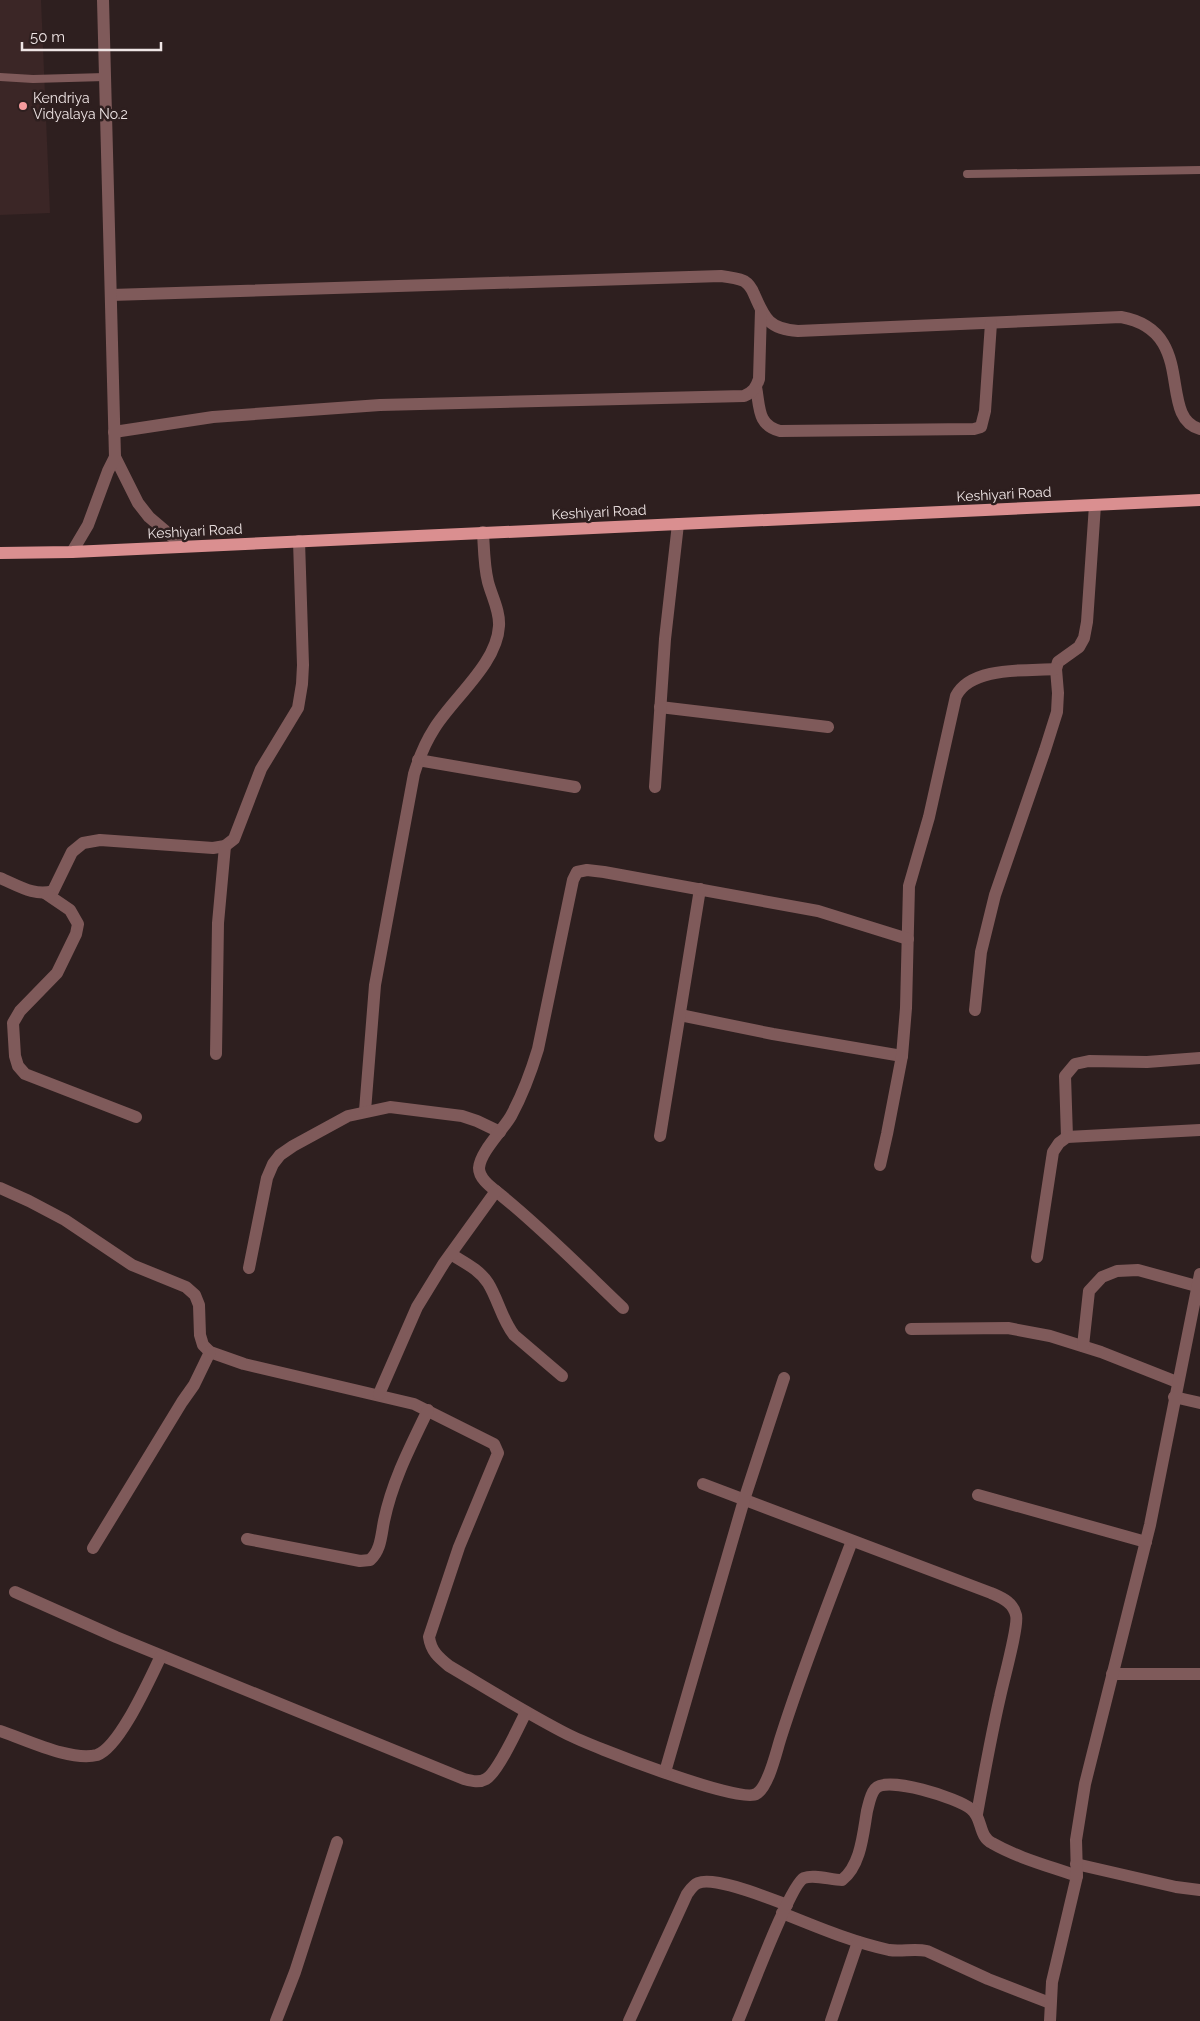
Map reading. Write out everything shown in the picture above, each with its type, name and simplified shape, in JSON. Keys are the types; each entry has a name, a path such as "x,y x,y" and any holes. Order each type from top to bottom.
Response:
{"main road":[{"name":"Keshiyari Road","path":"0,554 1200,500"}],"street":[{"path":"103,0 115,457 138,503 149,517 183,546"},
{"path":"111,295 721,276 746,282 752,289 767,320 783,330 798,331 1121,317 1134,319 1144,325 1158,335 1165,344 1172,362 1181,412 1186,422 1200,429"},
{"path":"114,432 213,417 380,405 734,397 751,393 756,387 761,310"},
{"path":"756,387 764,424 770,429 780,431 974,429 981,427 985,411 991,323"},
{"path":"72,552 88,525 115,457"},
{"path":"975,1010 981,952 995,895 1046,750 1057,712 1056,670 1058,662 1079,646 1084,638 1087,622 1095,505"},
{"path":"656,787 665,638 678,524"},
{"path":"365,1111 375,985 414,774 424,746 435,728 485,664 498,635 500,624 498,609 493,598 485,566 483,532"},
{"path":"44,893 53,890 72,852 83,843 100,840 213,848 225,846 234,839 260,769 298,708 303,665 299,541"},
{"path":"880,1164 888,1134 902,1056 906,1008 909,886 929,817 956,696 960,688 983,675 1012,671 1056,670"},
{"path":"660,707 828,727"},
{"path":"418,760 575,787"},
{"path":"216,1054 218,923 225,846"},
{"path":"623,1308 531,1220 481,1177 479,1167 510,1116 526,1085 538,1048 559,941 573,880 577,872 587,870 604,872 818,911 908,938"},
{"path":"0,878 32,891 44,893 70,910 78,924 76,934 57,973 20,1011 13,1023 15,1056 18,1066 24,1074 136,1117"},
{"path":"660,1136 700,888"},
{"path":"680,1014 773,1034 902,1056"},
{"path":"1067,1137 1065,1076 1075,1064 1089,1061 1147,1062 1200,1058"},
{"path":"249,1268 267,1178 273,1164 280,1155 293,1146 348,1116 390,1107 440,1112 477,1121 500,1132"},
{"path":"1037,1257 1052,1152 1059,1143 1067,1137 1200,1130"},
{"path":"0,1188 65,1220 132,1265 186,1287 195,1295 199,1305 200,1335 203,1345 210,1352 244,1364 379,1394 414,1404 494,1444 498,1453 459,1547 429,1637 430,1647 449,1666 569,1735 665,1772 728,1792 748,1797 757,1794 772,1766 852,1541"},
{"path":"379,1394 417,1307 451,1254 496,1191"},
{"path":"451,1254 477,1271 487,1281 507,1327 562,1376"},
{"path":"1050,2021 1052,1982 1077,1870 1076,1840 1085,1784 1146,1542 1177,1382 1199,1282 1138,1270 1117,1272 1102,1278 1089,1292 1082,1346"},
{"path":"911,1329 1008,1328 1050,1336 1177,1382"},
{"path":"93,1548 194,1385 210,1352"},
{"path":"665,1772 744,1500 784,1378"},
{"path":"1174,1397 1200,1402"},
{"path":"247,1539 360,1561 370,1560 376,1554 379,1545 389,1496 395,1480 428,1410"},
{"path":"702,1484 991,1593 1007,1601 1014,1608 1017,1617 977,1814 982,1834 989,1842 1018,1855 1077,1870 1200,1890"},
{"path":"978,1495 1146,1542"},
{"path":"15,1592 161,1656 464,1779 478,1782 488,1778 501,1759 526,1712"},
{"path":"0,1731 66,1754 84,1756 97,1754 108,1749 134,1709 161,1656"},
{"path":"1112,1674 1200,1674"},
{"path":"738,2021 785,1909 799,1881 805,1878 842,1880 850,1874 859,1850 870,1799 875,1788 882,1784 903,1785 958,1801 977,1814"},
{"path":"276,2021 295,1972 337,1842"},
{"path":"629,2021 687,1894 696,1884 707,1881 724,1884 858,1942 890,1950 902,1951 917,1948 927,1951 988,1979 1050,2003"},
{"path":"832,2021 858,1942"}],"lane":[{"path":"0,76 34,79 105,77"},
{"path":"966,174 1200,170"}],"shaded area":[{"name":"Kendriya Vidyalaya No.2","path":"0,0 41,0 50,213 0,215"}],"place":[{"name":"Kendriya Vidyalaya No.2","path":"23,106"}]}
